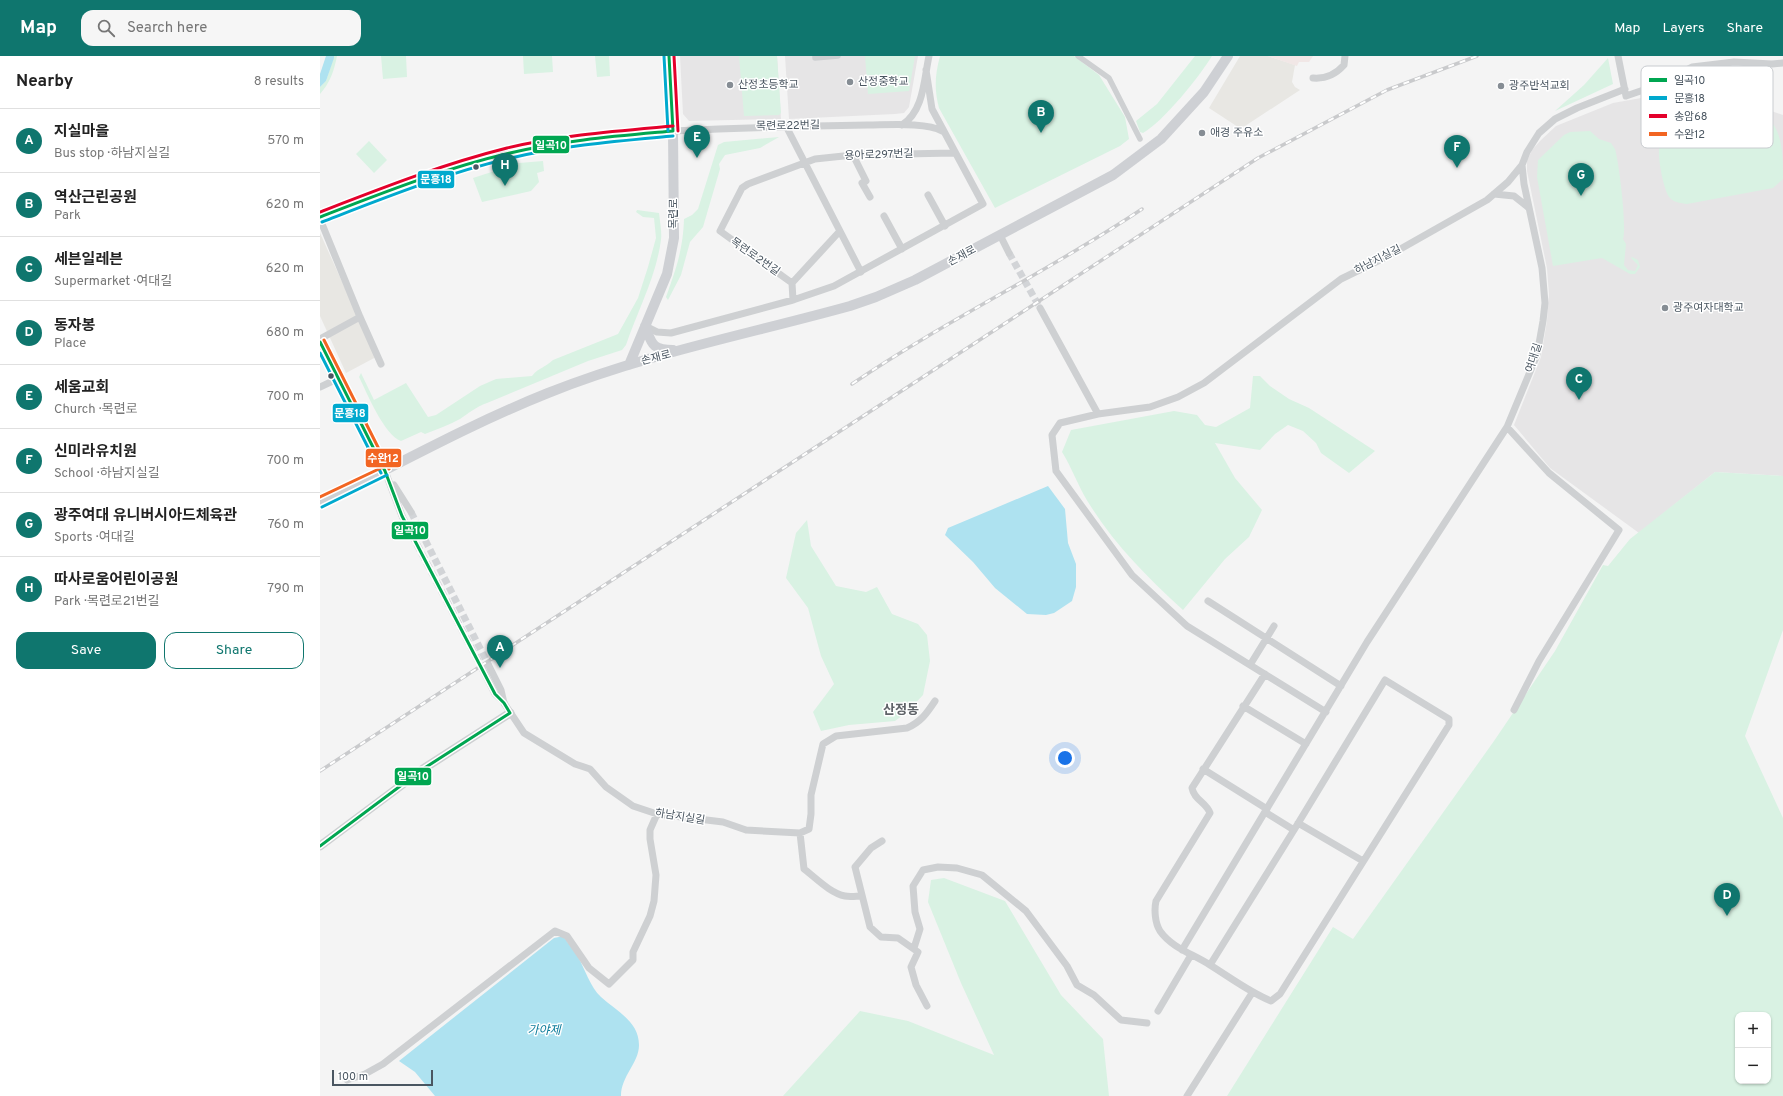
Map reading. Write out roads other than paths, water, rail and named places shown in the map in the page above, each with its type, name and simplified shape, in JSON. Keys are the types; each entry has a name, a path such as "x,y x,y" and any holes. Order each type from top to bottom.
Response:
{"main road":[{"name":"목련로","path":"629,365 667,274 674,238 674,131 669,56"},
{"name":"손재로","path":"320,503 486,420 541,396 629,365 863,302 915,280 1113,175 1161,139 1204,92 1228,56"},
{"path":"645,326 651,343 655,348 661,350 689,349"}],"street":[{"path":"815,56 815,58 838,56"},
{"path":"902,125 910,119 915,111 922,93 929,56"},
{"path":"1078,56 1109,78 1140,139"},
{"path":"1313,78 1322,79 1340,70 1344,65 1345,56"},
{"path":"1618,56 1625,90"},
{"name":"여대길","path":"1700,66 1734,62 1772,64 1783,63"},
{"path":"915,111 914,120 924,126 934,119 926,70"},
{"name":"여대길","path":"1182,950 1368,642 1507,427 1537,355 1544,321 1545,303 1542,268 1524,184 1522,165 1527,152 1539,133 1555,119 1577,108 1625,90 1641,88"},
{"path":"645,326 657,332 671,333 793,300 834,286 983,204 942,131 933,111 926,106 915,111"},
{"name":"목련로22번길","path":"674,131 786,126 902,125 933,126 942,131"},
{"path":"786,126 839,232 861,272"},
{"path":"381,364 360,317 320,218 439,173 536,147 583,140 674,131"},
{"name":"용아로297번길","path":"804,163 815,159 852,155 954,153"},
{"path":"852,155 866,181 862,183 870,197"},
{"name":"목련로2번길","path":"792,283 720,231 742,188 748,184 804,163"},
{"name":"하남지실길","path":"1326,712 1187,626 1132,575 1056,471 1052,435 1060,423 1098,414 1150,407 1178,397 1204,383 1341,280 1394,252 1494,194 1508,182 1522,165"},
{"path":"1494,194 1514,196 1529,208"},
{"path":"928,195 945,226"},
{"path":"884,216 902,249"},
{"path":"793,300 792,283 839,232"},
{"path":"1000,235 1009,253"},
{"path":"1040,308 1098,414"},
{"path":"360,317 320,340 385,471 411,512"},
{"path":"320,387 338,378"},
{"path":"1507,427 1549,473 1619,530 1539,661 1514,710"},
{"path":"385,471 402,516"},
{"path":"1208,601 1341,686"},
{"path":"1250,665 1274,626"},
{"name":"하남지실길","path":"486,668 501,690 504,702 524,733 574,764 590,770 606,787 633,806 657,814 723,822 746,830 800,834"},
{"path":"1210,965 1385,680 1449,719 1449,725 1280,994 1271,1001 1252,993 1210,965 1169,942 1159,929 1154,909 1156,901 1210,813 1209,808 1193,794 1192,788 1243,706 1250,699 1265,674"},
{"path":"862,896 845,896 823,884 804,869 800,834 809,829 811,795 823,744 836,736 907,728 916,724 926,715 935,701"},
{"path":"1243,706 1306,744"},
{"path":"320,846 423,769 510,712"},
{"path":"1203,769 1294,830"},
{"path":"347,1080 383,1064 555,930 568,936 589,968 609,984 633,960 634,952 650,916 654,901 656,874 650,839 650,830 657,814"},
{"path":"1298,823 1364,861"},
{"path":"882,841 871,848 855,867 870,927 881,937 898,938 918,952 911,967 916,985 927,1006"},
{"path":"914,948 920,928 915,912 913,886 923,870 938,867 957,868 982,875 1026,911 1067,966 1077,985 1094,995 1121,1020 1147,1024"},
{"path":"1158,1011 1191,955"},
{"path":"1187,1096 1252,993"}],"water":[{"path":"326,56 334,56 334,58 326,81 320,87 320,74"},
{"path":"1048,486 1065,509 1068,543 1076,564 1076,587 1072,601 1054,613 1046,615 1027,614 995,588 973,562 945,535 948,528"},
{"name":"가야제","path":"564,937 576,954 597,993 626,1017 635,1029 638,1037 638,1052 624,1082 621,1096 435,1096 415,1072 399,1061 554,938"}],"tunnel":[{"path":"1009,253 1040,308"},
{"path":"411,512 489,666"},
{"path":"402,516 483,670"}],"railway":[{"path":"320,771 1258,158 1387,90 1477,56"},
{"path":"852,384 924,339 1070,254 1142,209"}],"place":[{"name":"산정중학교","path":"850,82"},
{"name":"산정초등학교","path":"730,85"},
{"name":"광주반석교회","path":"1501,86"},
{"name":"역산근린공원","path":"1041,133"},
{"name":"애경 주유소","path":"1202,133"},
{"name":"세움교회","path":"697,158"},
{"name":"신미라유치원","path":"1457,168"},
{"name":"따사로움어린이공원","path":"505,186"},
{"name":"광주여대 유니버시아드체육관","path":"1581,196"},
{"name":"광주여자대학교","path":"1665,308"},
{"name":"세븐일레븐","path":"1579,400"},
{"name":"지실마을","path":"500,668"},
{"name":"동자봉","path":"1727,916"}],"district":[{"name":"산정동","path":"901,711"}]}
